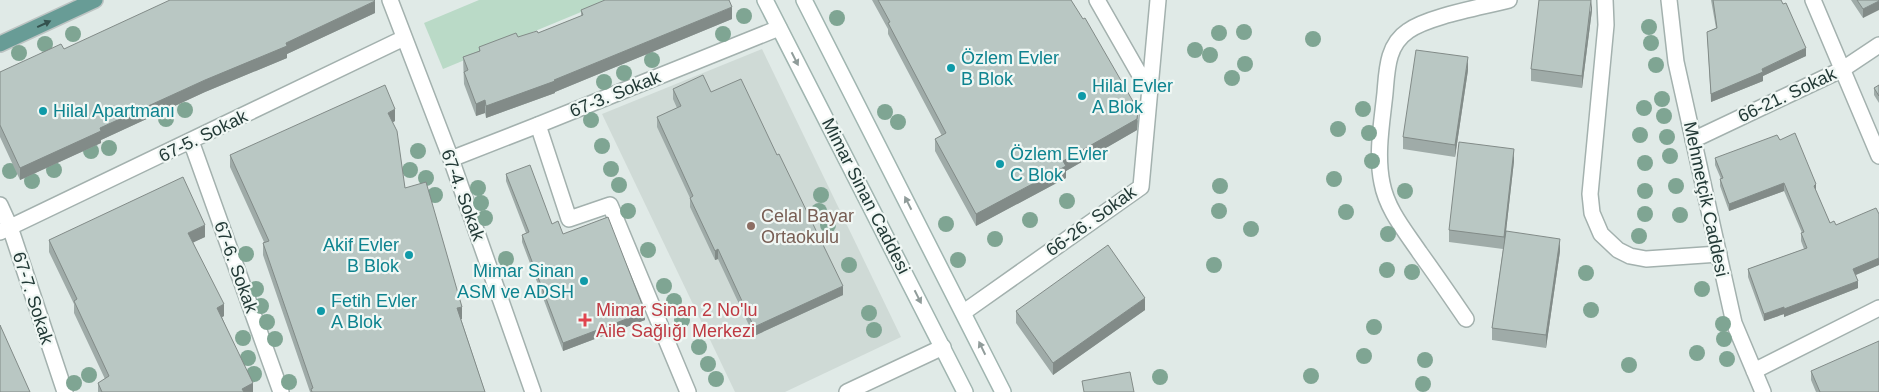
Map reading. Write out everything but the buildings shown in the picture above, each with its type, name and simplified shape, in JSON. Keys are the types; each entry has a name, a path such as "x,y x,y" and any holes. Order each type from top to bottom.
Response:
{"main road":[{"path":"0,44 95,0"}],"street":[{"name":"67-4. Sokak","path":"390,0 451,159 533,392"},
{"name":"Mimar Sinan Caddesi","path":"765,0 965,392"},
{"name":"Mimar Sinan Caddesi","path":"804,0 1003,392"},
{"path":"1097,0 1149,91"},
{"name":"66-26. Sokak","path":"964,312 1141,187 1158,0"},
{"path":"1466,319 1400,222 1390,205 1382,185 1379,161 1387,67 1392,50 1399,38 1408,30 1425,23 1510,0"},
{"path":"1605,0 1606,25 1590,194 1592,213 1596,226 1609,242 1630,256 1646,259 1719,254"},
{"name":"Mehmetçik Caddesi","path":"1669,0 1676,62 1734,323 1762,392"},
{"path":"1813,0 1879,156"},
{"name":"67-3. Sokak","path":"451,159 779,28"},
{"name":"67-5. Sokak","path":"5,229 404,38"},
{"name":"66-21. Sokak","path":"1693,140 1842,69 1879,45"},
{"path":"538,125 570,219 610,205 688,392"},
{"name":"67-6. Sokak","path":"191,141 281,392"},
{"name":"67-7. Sokak","path":"0,205 5,229 64,392"},
{"path":"1754,372 1879,308"},
{"path":"847,392 943,347"}],"shaded area":[{"name":"Celal Bayar Ortaokulu","path":"762,49 901,337 785,392 735,392 602,114"}],"green space":[{"path":"479,0 610,0 443,69 424,23"}],"place":[{"name":"Özlem Evler B Blok","path":"951,68"},
{"name":"Hilal Evler A Blok","path":"1082,96"},
{"name":"Hilal Apartmanı","path":"43,111"},
{"name":"Özlem Evler C Blok","path":"1000,164"},
{"name":"Celal Bayar Ortaokulu","path":"751,226"},
{"name":"Akif Evler B Blok","path":"409,255"},
{"name":"Mimar Sinan ASM ve ADSH","path":"584,281"},
{"name":"Fetih Evler A Blok","path":"321,311"},
{"name":"Mimar Sinan 2 No'lu Aile Sağlığı Merkezi","path":"585,320"}]}
